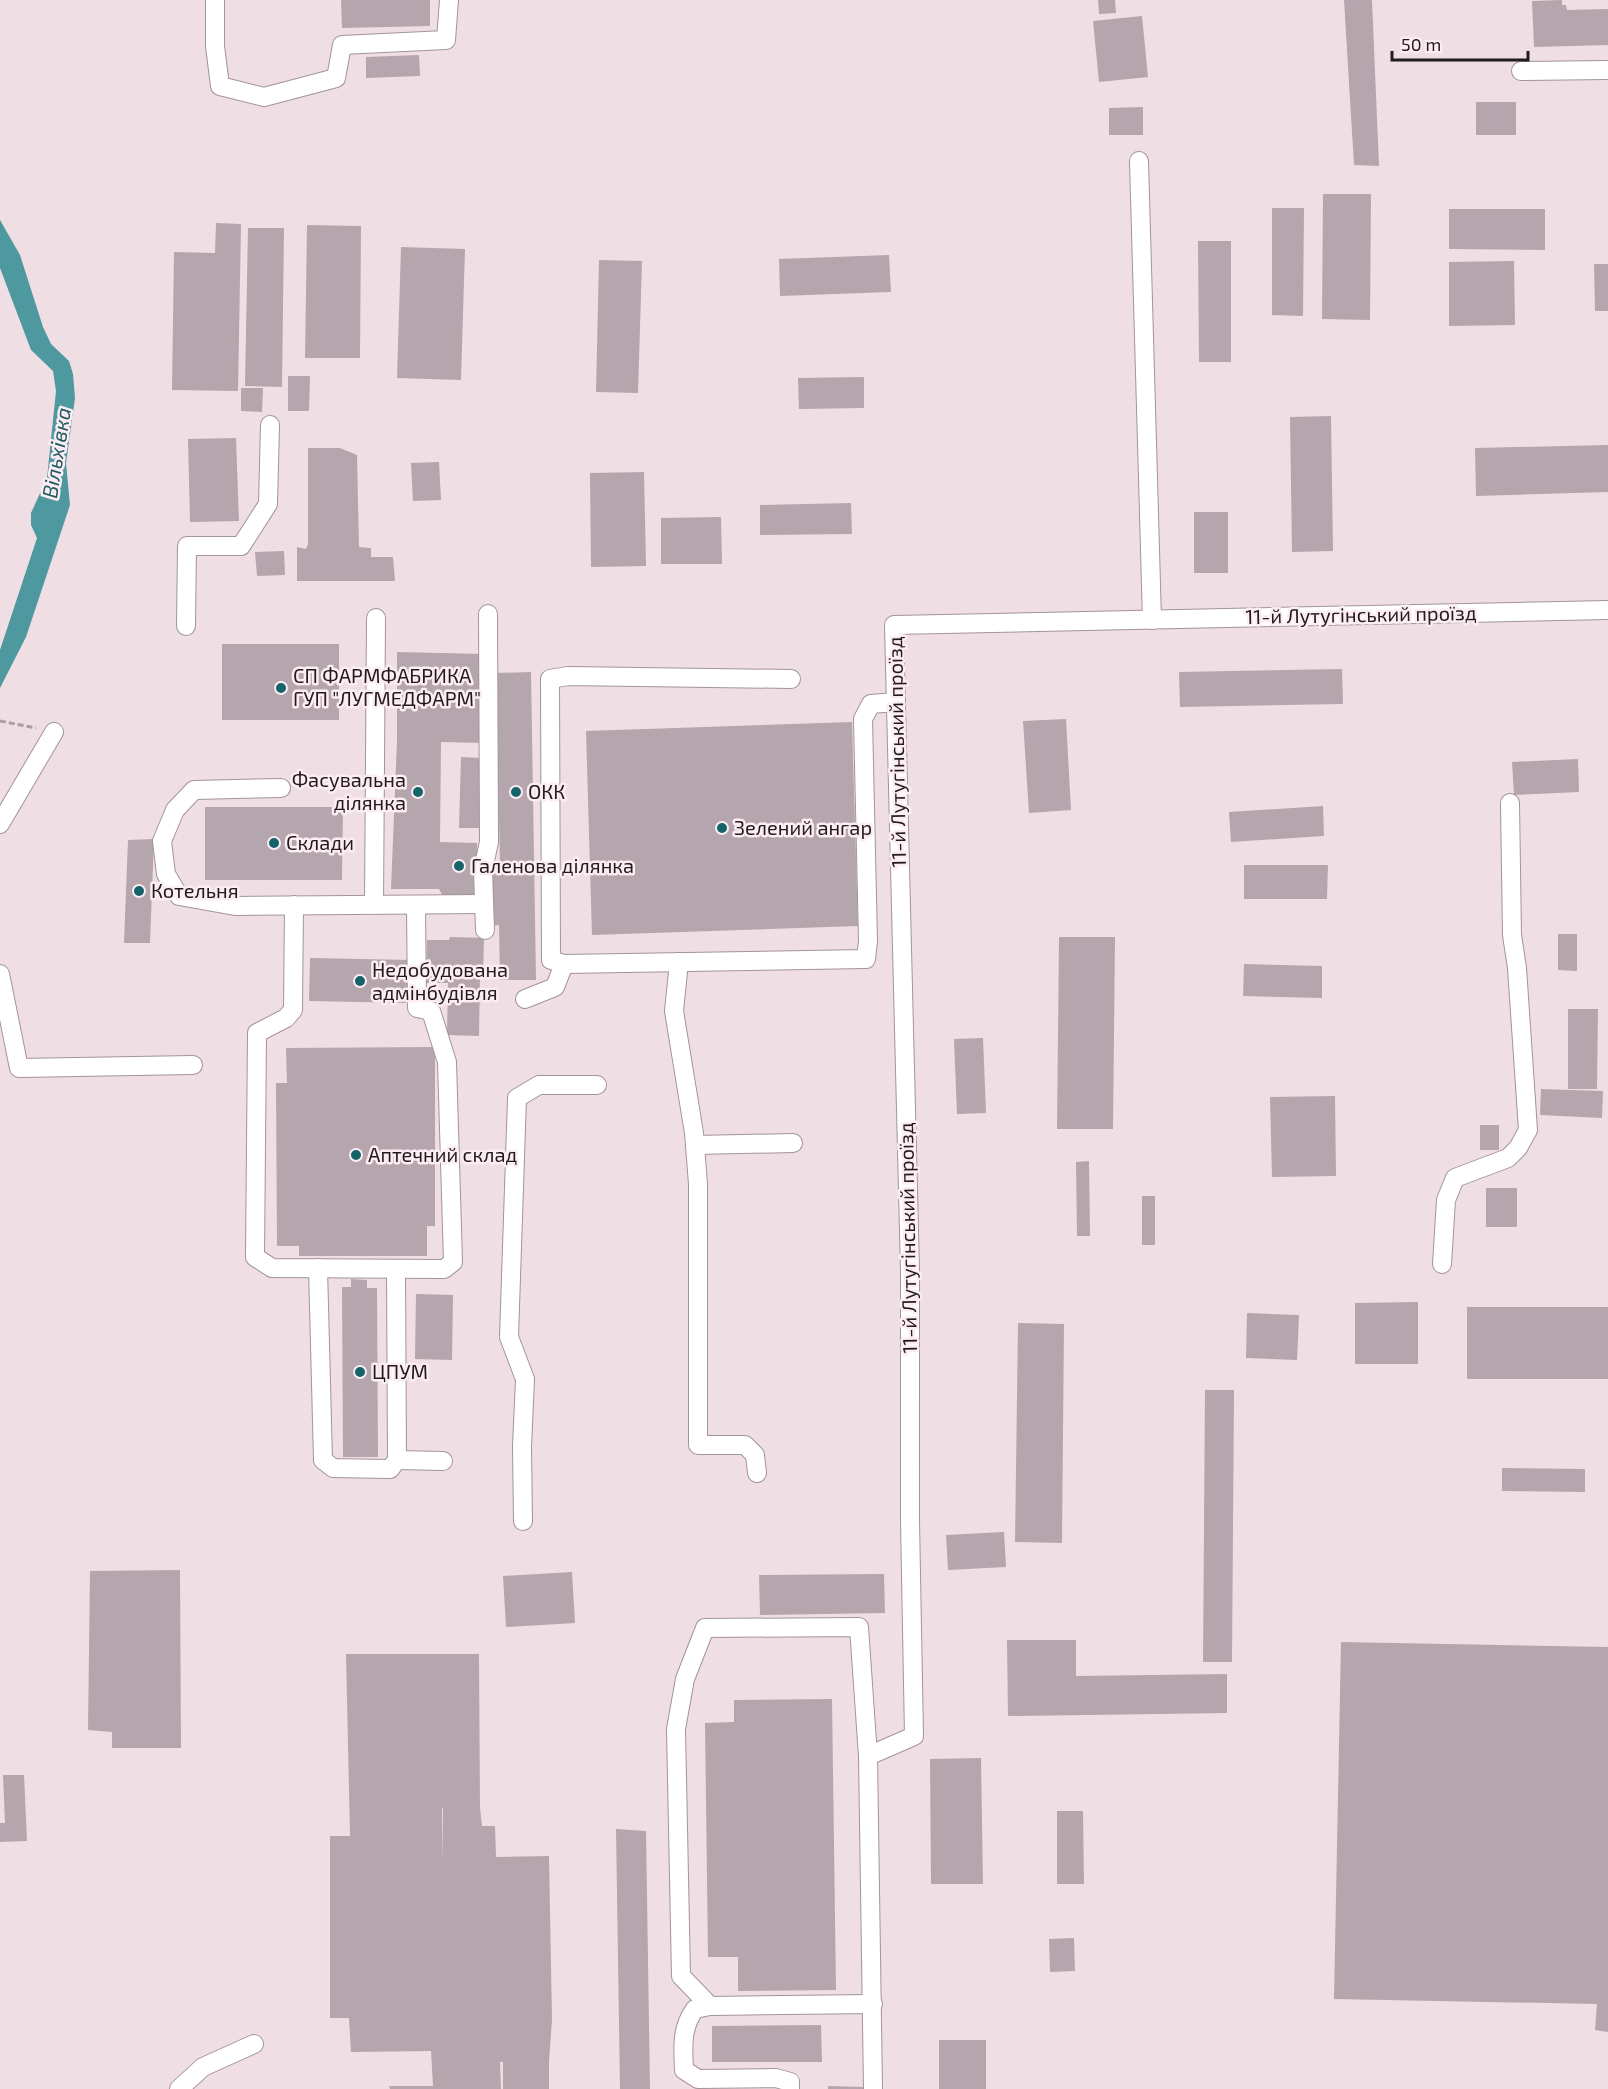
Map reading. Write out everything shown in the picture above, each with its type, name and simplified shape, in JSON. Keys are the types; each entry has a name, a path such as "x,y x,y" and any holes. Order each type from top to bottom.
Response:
{"lane":[{"path":"215,0 215,46 220,86 264,97 336,78 342,45 447,40 449,0"},
{"path":"1521,71 1608,70"},
{"path":"1139,161 1152,620"},
{"path":"186,626 187,546 241,546 268,504 270,425"},
{"name":"11-й Лутугінський проїзд","path":"868,1756 914,1736 910,1520 910,1271 894,625 1608,610"},
{"path":"485,930 483,870 489,842 488,614"},
{"path":"374,905 376,618"},
{"path":"791,679 568,676 550,679 551,960 564,964 866,959 868,941 863,719 871,704 896,702"},
{"path":"0,824 54,732"},
{"path":"281,788 194,790 176,810 162,841 166,874 179,896 235,906 484,904"},
{"path":"1442,1264 1446,1200 1455,1178 1508,1158 1518,1148 1528,1130 1517,968 1512,935 1510,803"},
{"path":"294,905 293,1010 286,1018 257,1033 255,1257 272,1268 444,1269 453,1262 447,1062 431,1011 417,1008 416,905"},
{"path":"679,962 674,1011 695,1145 698,1184 698,1445 745,1446 754,1455 757,1473"},
{"path":"525,999 555,987 564,964"},
{"path":"0,974 19,1068 192,1065"},
{"path":"523,1521 522,1447 525,1379 509,1337 517,1098 539,1085 597,1085"},
{"path":"695,1145 793,1143"},
{"path":"318,1268 323,1460 333,1468 390,1468 397,1460 396,1269"},
{"path":"397,1460 443,1461"},
{"path":"710,2006 681,1976 676,1741 685,1679 705,1628 859,1628 868,1756 873,2089"},
{"path":"790,2089 790,2082 777,2078 698,2079 684,2070 683,2037 687,2019 695,2009 710,2006 873,2004"},
{"path":"179,2089 203,2067 254,2044"}],"path":[{"path":"0,721 54,732"}],"water":[{"name":"Вільхівка","path":"0,220 20,255 43,327 51,344 69,361 73,374 75,398 66,463 70,505 26,637 0,688 0,650 37,538 31,525 31,513 47,478 56,391 53,371 31,350 0,268"}],"building":[{"path":"341,0 430,0 430,26 342,28"},
{"path":"1098,0 1115,0 1116,13 1099,14"},
{"path":"1344,0 1372,0 1379,166 1354,165"},
{"path":"1562,0 1562,5 1566,5 1567,10 1608,9 1608,45 1534,47 1532,1"},
{"path":"1142,16 1148,77 1099,82 1093,21"},
{"path":"419,55 420,76 366,78 366,57"},
{"path":"1476,102 1516,102 1516,135 1476,135"},
{"path":"1143,107 1143,135 1109,135 1109,108"},
{"path":"1323,194 1371,194 1370,320 1322,319"},
{"path":"1272,208 1304,208 1303,316 1272,315"},
{"path":"1449,209 1545,209 1545,250 1449,249"},
{"path":"216,223 241,224 238,391 172,390 174,252 215,253"},
{"path":"307,225 361,226 360,358 305,358"},
{"path":"248,228 284,228 282,387 245,386"},
{"path":"1198,241 1231,241 1231,362 1199,362"},
{"path":"401,247 465,249 461,380 397,378"},
{"path":"889,255 891,292 780,296 779,259"},
{"path":"599,260 642,261 638,393 596,392"},
{"path":"1514,261 1515,325 1449,326 1449,262"},
{"path":"1594,264 1608,264 1608,311 1595,311"},
{"path":"288,376 310,376 309,411 288,411"},
{"path":"864,377 864,408 799,409 798,378"},
{"path":"241,388 263,388 262,412 241,411"},
{"path":"1331,416 1333,551 1292,552 1290,417"},
{"path":"236,438 239,521 190,522 188,439"},
{"path":"1608,445 1608,492 1476,496 1475,448"},
{"path":"308,448 340,448 357,455 359,547 371,548 371,557 393,557 395,581 297,581 297,547 306,549 308,544"},
{"path":"439,462 441,500 413,501 411,463"},
{"path":"644,472 646,566 591,567 590,473"},
{"path":"851,503 852,534 760,535 760,505"},
{"path":"1194,512 1228,512 1228,573 1194,573"},
{"path":"721,517 722,564 661,564 661,518"},
{"path":"284,551 285,575 257,576 255,552"},
{"name":"СП ФАРМФАБРИКА ГУП \"ЛУГМЕДФАРМ\"","path":"222,644 339,644 339,720 222,720"},
{"path":"397,652 484,654 496,673 531,672 536,980 500,980 499,925 489,926 488,867 500,866 497,717 482,743 441,742 440,842 477,843 479,897 444,898 439,889 391,889 397,741"},
{"path":"1342,669 1343,704 1180,707 1179,672"},
{"path":"1066,719 1071,810 1029,813 1023,721"},
{"name":"Зелений ангар","path":"852,722 858,926 592,935 586,731"},
{"path":"461,757 482,758 480,828 459,828"},
{"path":"1578,759 1579,792 1514,795 1512,762"},
{"path":"1323,806 1324,836 1231,842 1229,812"},
{"name":"Склади","path":"205,807 343,807 342,880 205,880"},
{"name":"Котельня","path":"154,839 150,943 124,943 128,840"},
{"path":"1244,865 1328,865 1327,899 1244,899"},
{"path":"1558,934 1577,934 1577,971 1558,970"},
{"path":"450,937 484,938 483,976 480,976 479,1036 447,1035 448,983 426,983 427,940 449,940"},
{"path":"1059,937 1115,937 1113,1129 1057,1129"},
{"name":"Недобудована адмінбудівля","path":"310,958 411,960 410,1003 309,1001"},
{"path":"1244,964 1322,966 1322,998 1243,996"},
{"path":"1568,1009 1598,1009 1597,1089 1568,1089"},
{"path":"983,1038 986,1113 957,1114 954,1039"},
{"name":"Аптечний склад","path":"435,1047 435,1226 427,1226 427,1256 299,1256 299,1246 277,1246 276,1083 287,1083 286,1048"},
{"path":"1541,1089 1603,1091 1602,1118 1540,1115"},
{"path":"1335,1096 1336,1176 1272,1177 1270,1097"},
{"path":"1480,1125 1499,1125 1499,1150 1480,1150"},
{"path":"1089,1161 1090,1236 1077,1236 1076,1162"},
{"path":"1486,1188 1517,1188 1517,1227 1486,1227"},
{"path":"1142,1196 1155,1196 1155,1245 1142,1245"},
{"name":"ЦПУМ","path":"351,1279 367,1280 367,1288 377,1288 378,1457 343,1457 342,1287 351,1287"},
{"path":"416,1294 453,1295 452,1360 415,1359"},
{"path":"1418,1302 1418,1364 1355,1364 1355,1303"},
{"path":"1467,1307 1608,1307 1608,1379 1467,1379"},
{"path":"1247,1313 1299,1315 1297,1360 1246,1358"},
{"path":"1018,1323 1064,1324 1062,1543 1015,1542"},
{"path":"1205,1390 1234,1390 1232,1662 1203,1662"},
{"path":"1502,1468 1585,1469 1585,1492 1502,1491"},
{"path":"1004,1532 1006,1567 948,1570 946,1535"},
{"path":"180,1570 181,1748 112,1748 112,1732 88,1730 90,1571"},
{"path":"572,1572 575,1623 506,1627 503,1576"},
{"path":"884,1574 885,1613 760,1615 759,1575"},
{"path":"1007,1640 1076,1640 1076,1676 1227,1674 1227,1713 1008,1716"},
{"path":"1341,1642 1608,1647 1608,2032 1595,2030 1597,2004 1334,1999"},
{"path":"346,1654 479,1654 482,1826 495,1826 496,1857 549,1856 552,2020 549,2089 503,2089 503,2062 500,2062 501,2089 390,2089 389,2086 433,2086 431,2051 351,2052 349,2018 330,2018 330,1836 350,1836","holes":["442,1808 443,1808 443,1865"]},
{"path":"832,1699 836,1990 738,1991 738,1957 708,1957 705,1723 734,1722 734,1700"},
{"path":"981,1758 983,1884 931,1884 930,1759"},
{"path":"3,1775 24,1775 27,1841 0,1842 0,1823 5,1823"},
{"path":"1057,1811 1083,1811 1084,1884 1057,1884"},
{"path":"616,1829 646,1831 650,2089 620,2089"},
{"path":"1074,1938 1075,1971 1050,1972 1049,1939"},
{"path":"821,2025 822,2062 712,2062 712,2026"},
{"path":"939,2040 986,2040 986,2089 939,2089"},
{"path":"828,2086 863,2087 863,2089 828,2089"}],"place":[{"name":"СП ФАРМФАБРИКА ГУП \"ЛУГМЕДФАРМ\"","path":"281,688"},
{"name":"Фасувальна ділянка","path":"418,792"},
{"name":"ОКК","path":"516,792"},
{"name":"Зелений ангар","path":"722,828"},
{"name":"Склади","path":"274,843"},
{"name":"Галенова ділянка","path":"459,866"},
{"name":"Котельня","path":"139,891"},
{"name":"Недобудована адмінбудівля","path":"360,981"},
{"name":"Аптечний склад","path":"356,1155"},
{"name":"ЦПУМ","path":"360,1372"}]}
